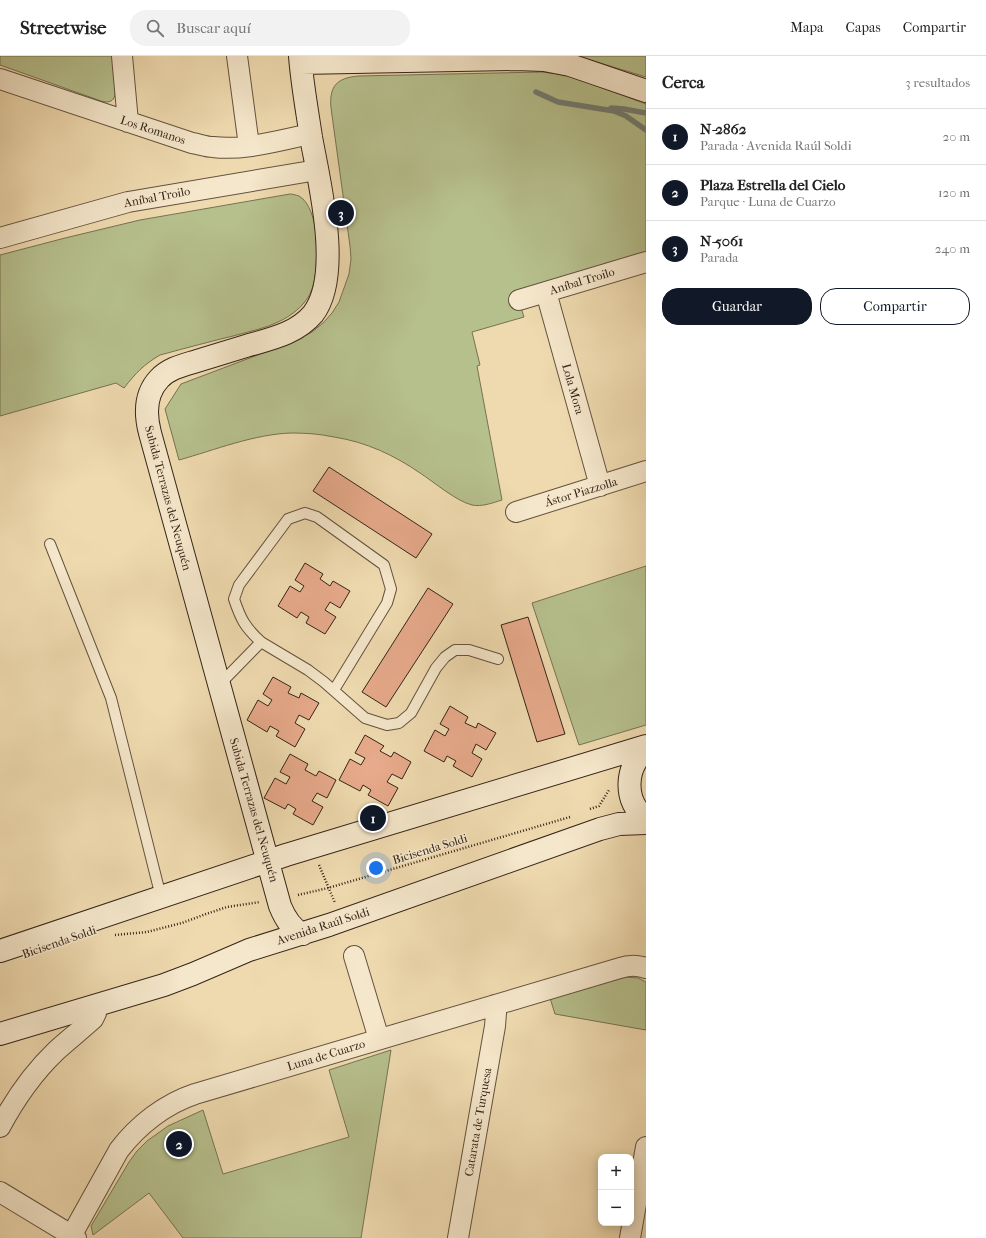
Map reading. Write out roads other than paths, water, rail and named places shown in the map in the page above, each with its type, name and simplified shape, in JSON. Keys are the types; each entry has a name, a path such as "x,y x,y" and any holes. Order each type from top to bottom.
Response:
{"main road":[{"path":"300,59 544,60 581,68 646,91"},
{"name":"Subida Terrazas del Neuquén","path":"300,59 326,233 327,270 322,297 313,313 301,325 286,334 188,364 167,372 154,386 149,395 147,405 148,424 267,861 284,916 293,928 304,934"},
{"path":"0,951 267,861 646,746"},
{"path":"646,749 636,761 630,775 629,782 631,797 638,810 646,819"},
{"name":"Avenida Raúl Soldi","path":"0,1034 172,982 249,950 304,934 609,826 628,823 646,823"}],"street":[{"path":"122,56 128,122"},
{"path":"237,56 249,146"},
{"name":"Los Romanos","path":"0,79 192,143 213,147 231,148 249,146 311,134"},
{"name":"Aníbal Troilo","path":"0,238 128,202 317,170"},
{"name":"Aníbal Troilo","path":"519,300 646,262"},
{"name":"Lola Mora","path":"546,292 600,486"},
{"name":"Ástor Piazzolla","path":"516,512 646,471"},
{"path":"354,956 379,1040"},
{"name":"Luna de Cuarzo","path":"72,1237 123,1144 146,1121 173,1104 195,1094 628,966 646,968"},
{"path":"0,1127 19,1094 37,1071 56,1051 93,1019 96,1013 96,1005"},
{"name":"Catarata de Turquesa","path":"458,1238 495,1026 496,1013 494,1005"},
{"path":"630,1238 646,1147"},
{"path":"0,1192 72,1237"}],"lane":[{"path":"334,690 388,603 391,589 384,565 317,517 305,513 288,520 239,585 234,599 241,619 250,632 261,642 308,670 334,690 365,718 387,725 399,723 411,713 436,668 445,657 455,650 469,650 498,659"},
{"path":"50,544 111,698 161,897"},
{"path":"219,685 261,642"}],"waterway":[{"path":"536,92 558,102 614,111 626,116 646,130"},
{"path":"611,108 646,113"}],"place":[{"name":"N-5061","path":"341,213"},
{"name":"N-2862","path":"373,818"},
{"name":"Plaza Estrella del Cielo","path":"179,1144"}]}
